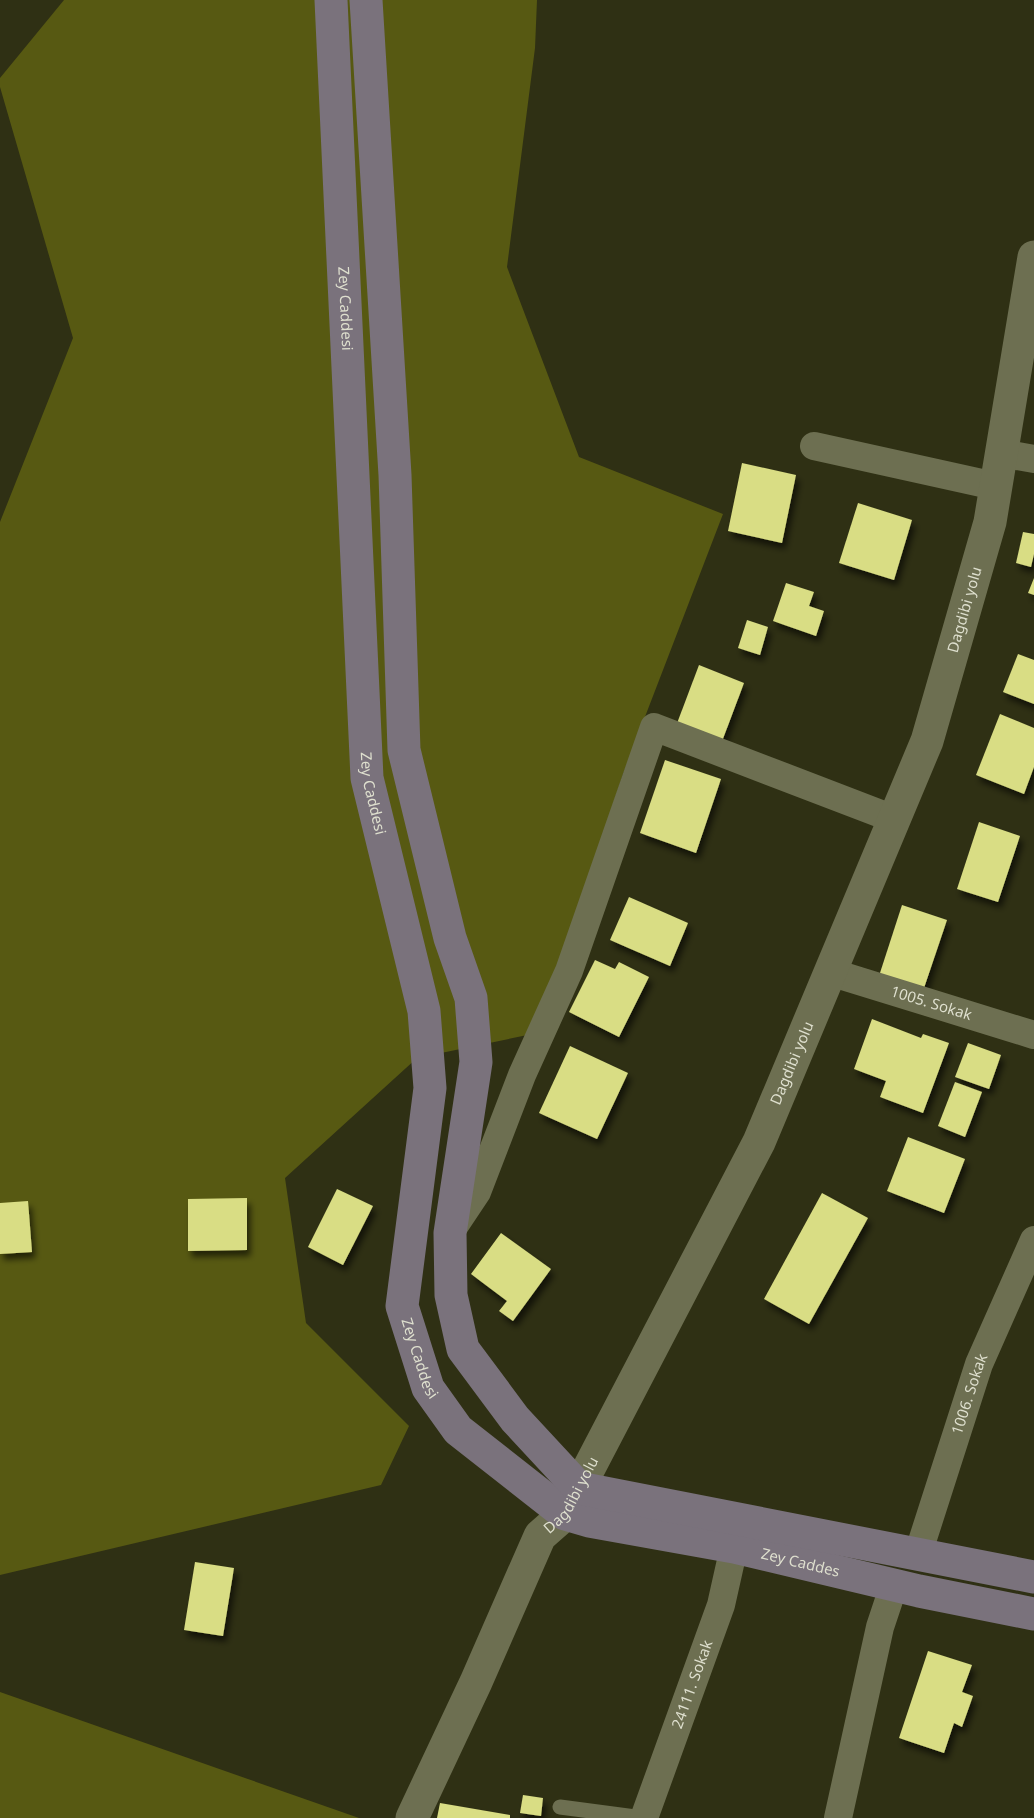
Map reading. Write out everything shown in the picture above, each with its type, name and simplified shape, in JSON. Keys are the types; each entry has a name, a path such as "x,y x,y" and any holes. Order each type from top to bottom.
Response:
{"main road":[{"name":"Zey Caddesi","path":"331,0 367,778 424,1011 430,1088 402,1306 428,1388 458,1430 572,1501"},
{"path":"366,0 394,475 404,750 450,938 471,998 476,1062 450,1233 451,1295 463,1349 572,1501"},
{"name":"Zey Caddes","path":"572,1501 589,1521 734,1547 894,1585 1034,1614"},
{"name":"Zey Caddes","path":"572,1501 918,1554 1034,1577"}],"street":[{"name":"Dagdibi yolu","path":"412,1818 476,1682 540,1536 572,1501 759,1142 927,741 990,522 1034,257"},
{"path":"814,446 995,486"},
{"path":"1000,453 1034,459"},
{"path":"450,1233 477,1192 522,1075 569,971 654,727 894,819"},
{"name":"1005. Sokak","path":"830,972 1034,1035"},
{"name":"1006. Sokak","path":"918,1554 979,1364 1034,1240"},
{"name":"24111. Sokak","path":"643,1818 721,1605 734,1547"},
{"path":"838,1818 880,1628 894,1585"}],"lane":[{"path":"560,1807 643,1818"}],"shaded area":[{"path":"64,0 537,0 535,48 507,267 579,457 723,514 623,774 537,1033 417,1058 285,1178 306,1323 409,1426 381,1485 0,1575 0,522 73,338 0,87 0,78"},
{"path":"0,1692 359,1818 0,1818"}],"building":[{"path":"742,463 796,475 782,543 728,531"},
{"path":"858,503 912,520 894,580 839,563"},
{"path":"1023,532 1034,534 1034,554 1031,567 1016,563"},
{"path":"1034,578 1034,595 1028,593"},
{"path":"786,583 814,592 809,606 824,611 816,636 773,621"},
{"path":"747,620 768,627 760,655 738,648"},
{"path":"1018,654 1034,660 1034,704 1003,692"},
{"path":"699,665 744,683 721,744 676,726"},
{"path":"1000,714 1034,728 1034,767 1024,794 976,775"},
{"path":"665,760 721,779 696,853 640,833"},
{"path":"979,822 1020,836 998,902 957,889"},
{"path":"629,897 688,923 670,966 610,940"},
{"path":"902,905 947,920 923,991 879,976"},
{"path":"595,960 615,969 619,962 649,977 619,1037 569,1012"},
{"path":"872,1019 921,1038 923,1034 949,1043 923,1113 880,1097 886,1081 854,1069"},
{"path":"968,1043 1001,1055 989,1089 955,1077"},
{"path":"570,1046 628,1073 597,1139 539,1113"},
{"path":"955,1082 982,1092 965,1137 938,1126"},
{"path":"908,1137 965,1159 944,1213 887,1191"},
{"path":"337,1189 373,1206 343,1265 308,1247"},
{"path":"822,1193 868,1218 809,1324 764,1299"},
{"path":"247,1198 247,1250 188,1251 188,1199"},
{"path":"28,1201 32,1252 0,1254 0,1203"},
{"path":"501,1233 551,1269 513,1321 499,1311 507,1301 471,1274"},
{"path":"195,1562 234,1568 223,1636 184,1630"},
{"path":"928,1651 972,1665 962,1692 973,1696 962,1727 954,1723 944,1753 899,1738"},
{"path":"523,1795 543,1798 541,1816 520,1813"},
{"path":"440,1803 510,1815 510,1818 437,1818"}]}
